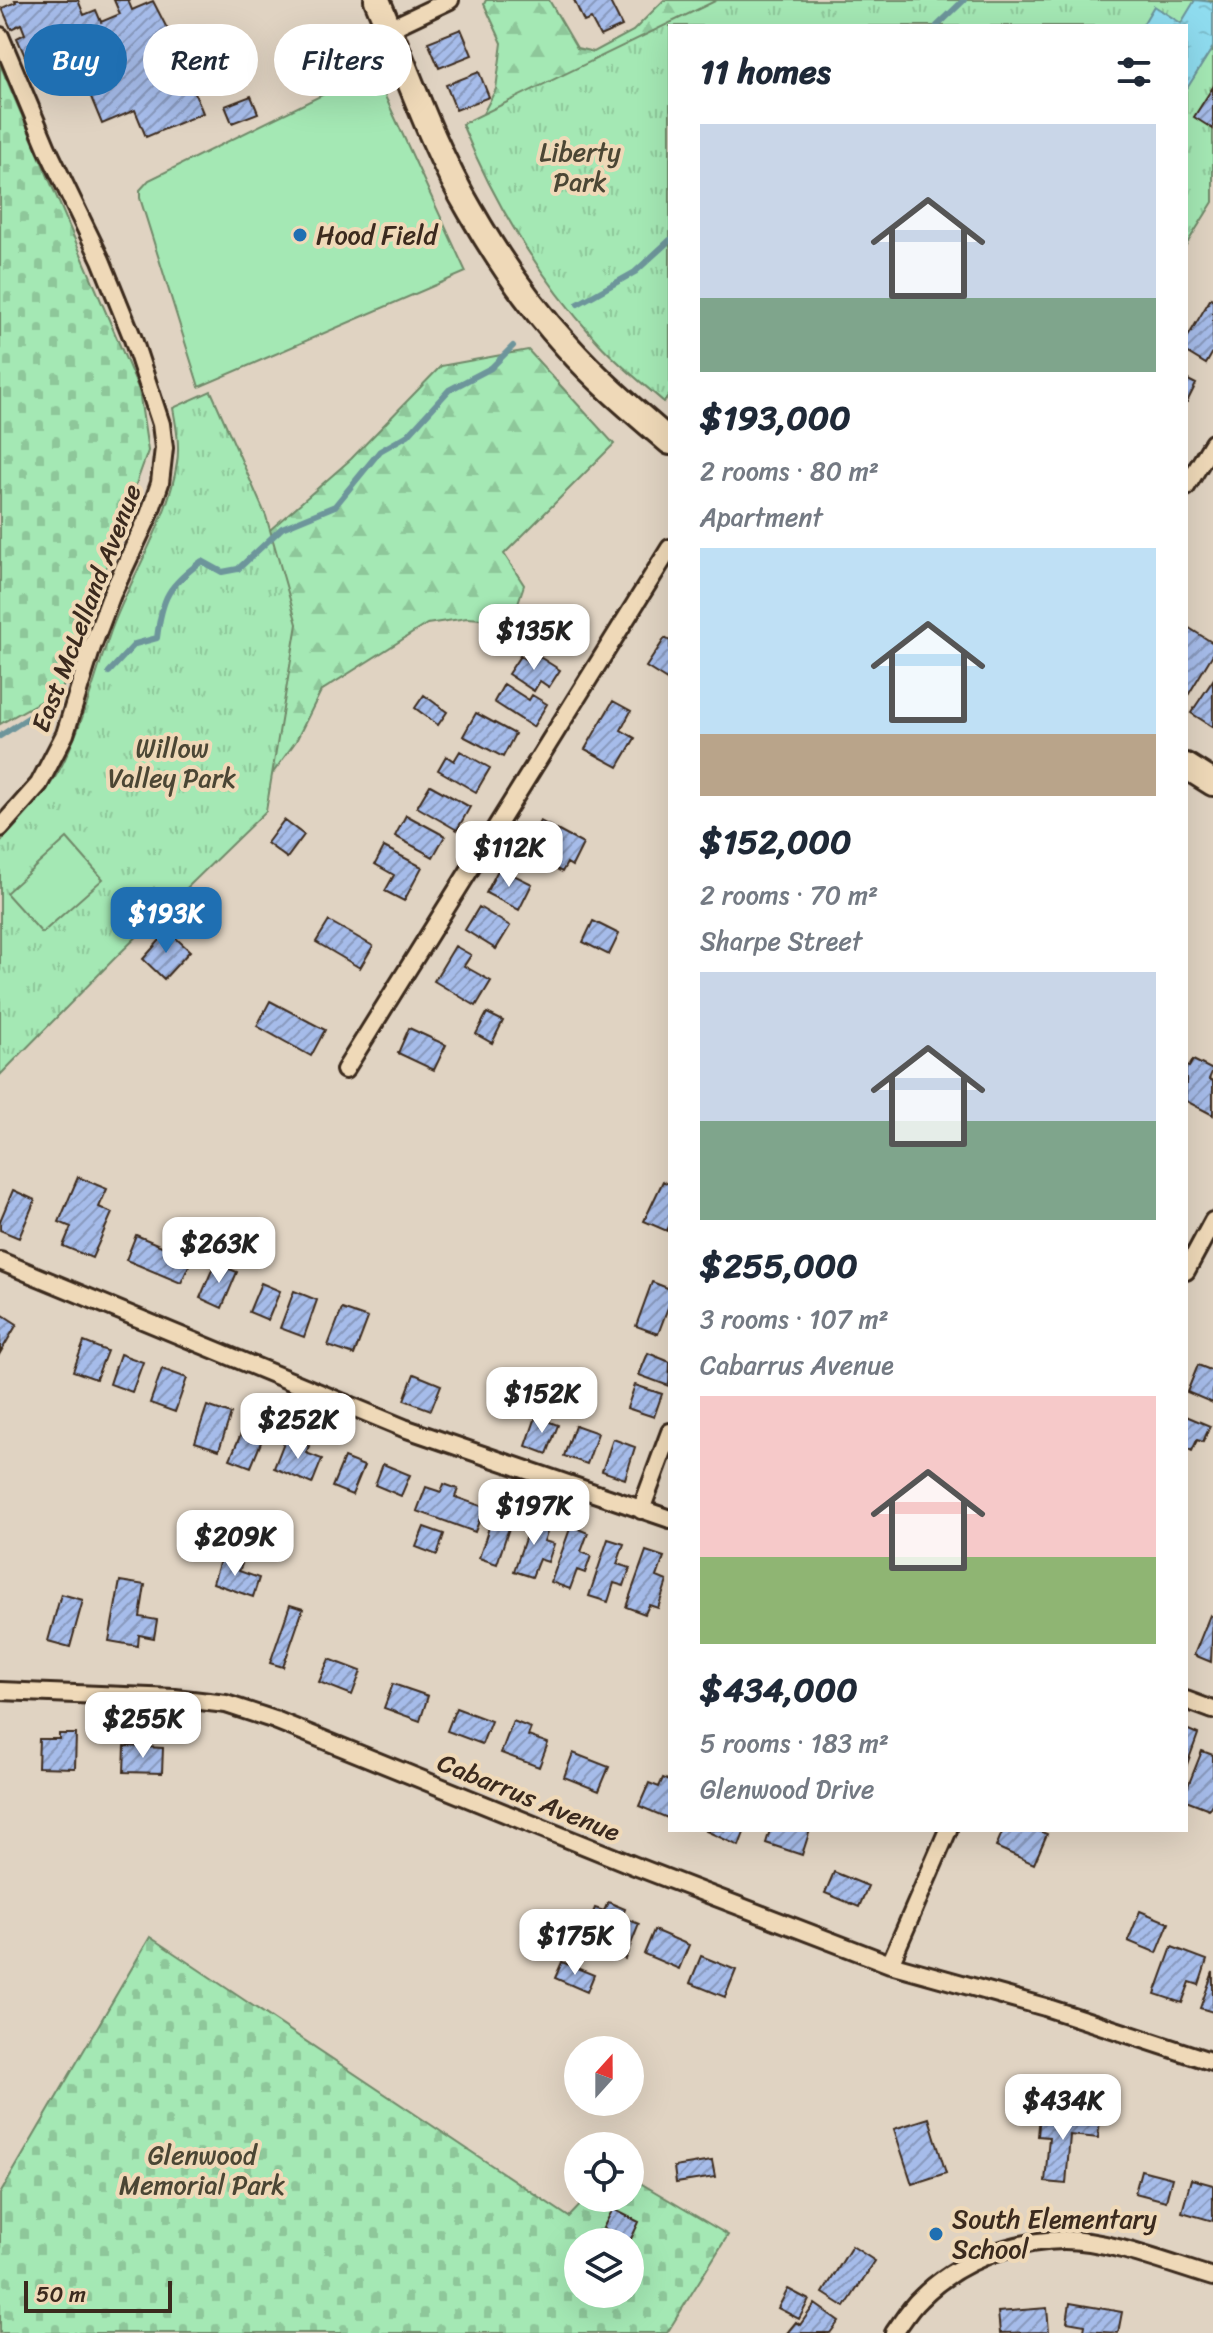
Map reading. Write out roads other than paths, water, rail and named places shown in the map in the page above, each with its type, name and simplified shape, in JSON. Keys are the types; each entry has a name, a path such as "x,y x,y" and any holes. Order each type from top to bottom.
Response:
{"street":[{"path":"377,0 387,24"},
{"path":"400,24 450,0"},
{"name":"East McLelland Avenue","path":"0,36 47,148 101,260 133,339 161,424 164,448 160,483 149,515 102,620 65,734 39,784 0,828"},
{"path":"412,82 470,211 508,272 567,346 622,401 668,440"},
{"path":"1188,484 1213,443"},
{"path":"345,1070 668,551"},
{"path":"1188,767 1213,783"},
{"path":"1188,1267 1213,1221"},
{"path":"0,1261 404,1428 668,1518"},
{"path":"641,1510 668,1437"},
{"name":"Cabarrus Avenue","path":"0,1691 175,1698 226,1704 275,1720 635,1866 890,1964 1045,2007 1213,2062"},
{"path":"1188,1701 1213,1710"},
{"path":"890,1964 947,1832"},
{"path":"894,2333 920,2299 963,2266 1012,2246 1066,2240 1119,2249 1213,2277"}],"water":[{"path":"1195,0 1213,2 1213,47 1188,87 1188,24 1143,24 1154,6 1181,23"}],"waterway":[{"path":"939,24 964,0"},
{"path":"578,304 635,272 668,242"},
{"path":"109,672 135,644 157,638 164,602 174,586 202,561 222,572 238,569 282,528 335,506 380,451 408,435 449,390 491,368 513,346"},
{"path":"0,736 31,716"}],"place":[{"name":"Hood Field","path":"300,235"},
{"name":"South Elementary School","path":"936,2234"}],"park label":[{"name":"Liberty Park","path":"580,167"},
{"name":"Willow Valley Park","path":"172,763"},
{"name":"Glenwood Memorial Park","path":"202,2170"}]}
